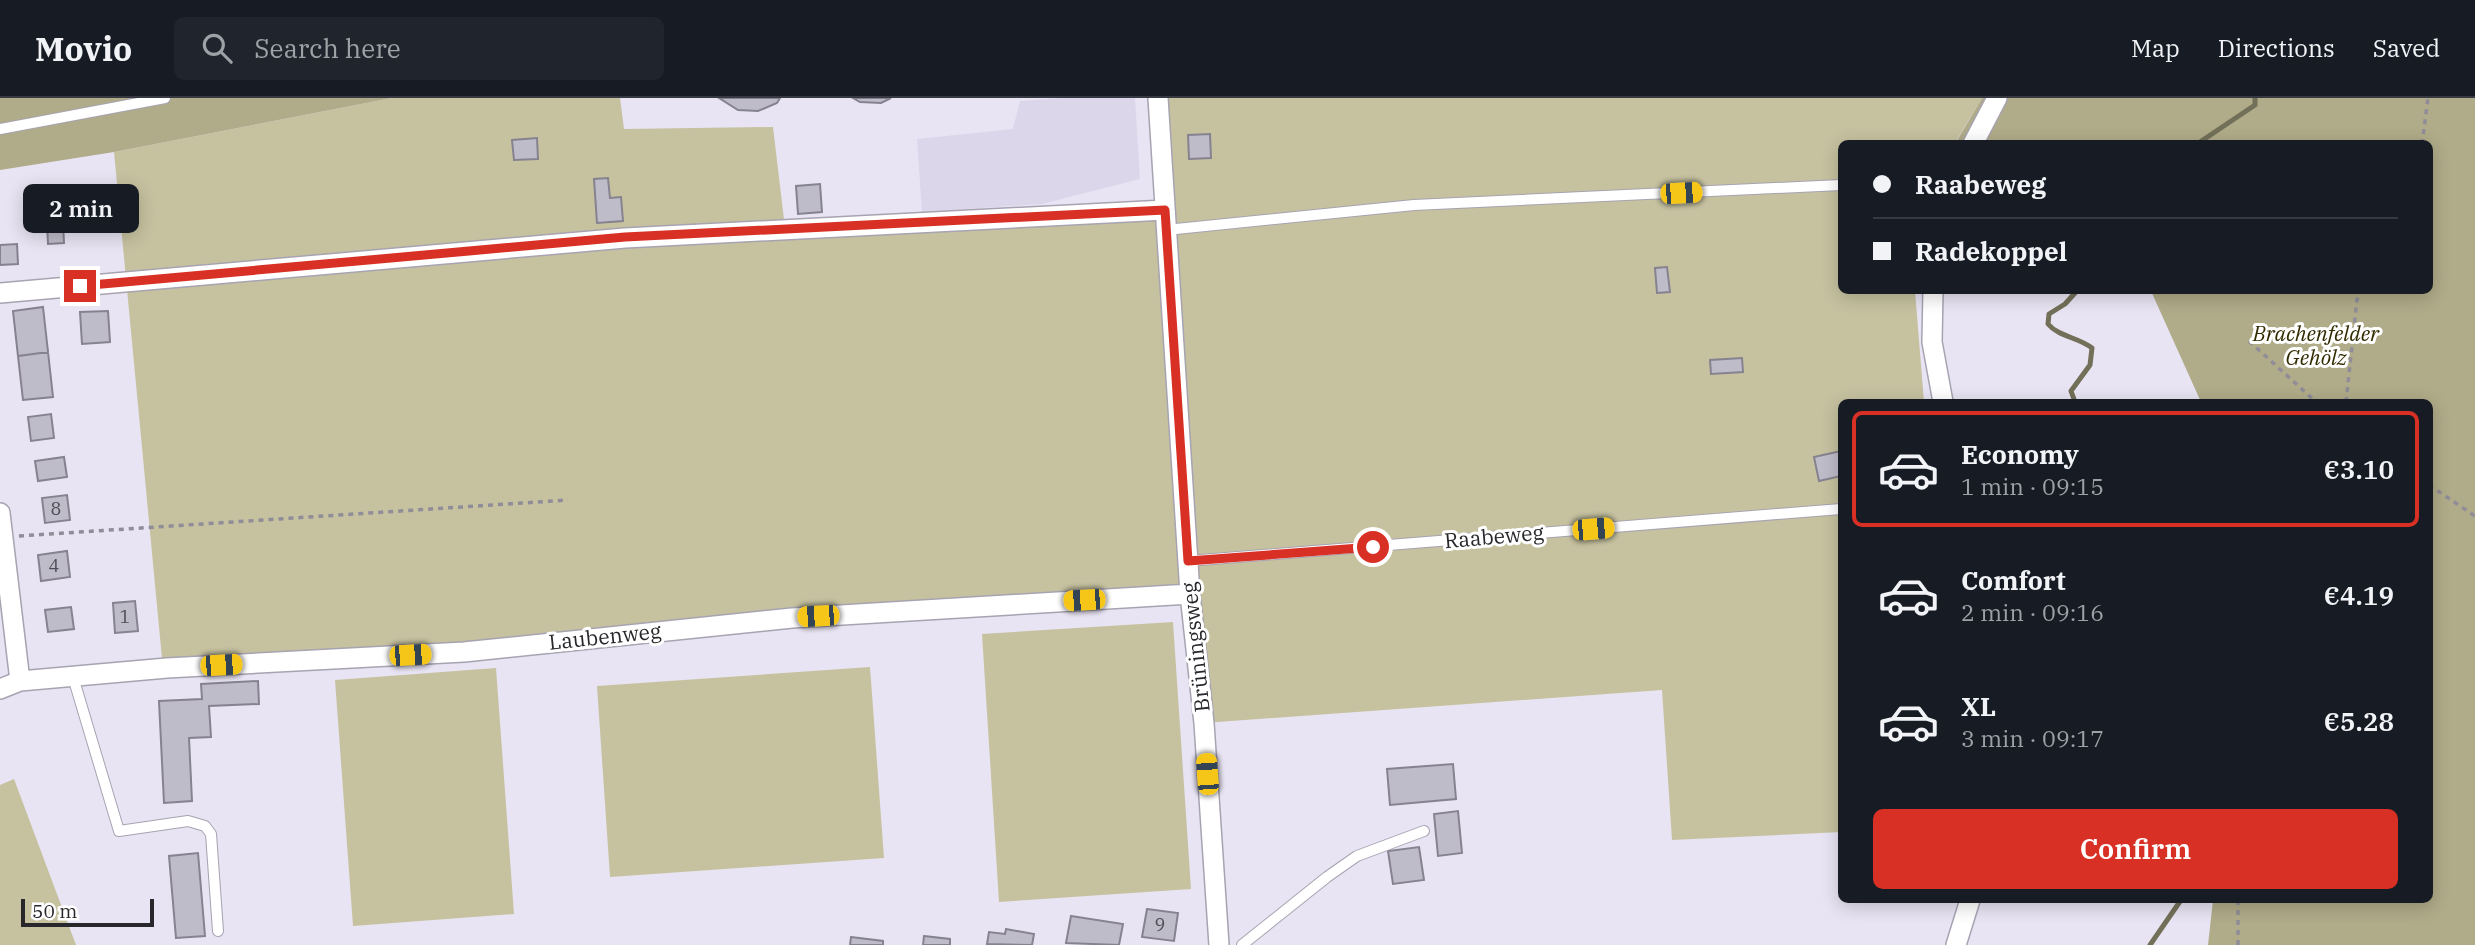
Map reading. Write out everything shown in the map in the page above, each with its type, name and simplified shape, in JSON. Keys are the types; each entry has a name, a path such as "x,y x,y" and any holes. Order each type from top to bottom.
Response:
{"street":[{"name":"Brüningsweg","path":"1158,98 1190,594 1204,723 1219,945"},
{"path":"1975,140 1997,98"},
{"path":"0,293 625,237 1165,210"},
{"path":"1933,294 1932,342 1942,399"},
{"path":"0,513 20,681"},
{"name":"Laubenweg","path":"0,689 20,681 167,668 464,652 792,618 1190,594"},
{"path":"1956,945 1969,903"}],"lane":[{"path":"0,130 165,98"},
{"path":"1166,230 1414,205 1838,185"},
{"name":"Raabeweg","path":"1188,561 1838,509"},
{"path":"73,677 119,831 188,821 205,825 211,834 218,931"},
{"path":"1242,945 1357,856 1424,831"}],"path":[{"path":"2423,140 2428,98"},
{"path":"2346,399 2359,294"},
{"path":"2249,341 2313,399"},
{"path":"2433,488 2475,516"},
{"path":"3,537 568,500"},
{"path":"2238,903 2238,945"}],"shaded area":[{"path":"392,98 620,98 624,129 773,127 785,228 1165,210 1158,98 1982,98 1957,140 1838,140 1838,294 1915,294 1924,399 1838,399 1838,832 1672,840 1662,690 1204,723 1190,594 163,669 114,152"},
{"path":"1135,98 1140,179 1042,204 922,212 917,139 1013,129 1020,101"},
{"path":"1173,622 1191,889 999,902 982,634"},
{"path":"870,667 884,858 610,877 597,686"},
{"path":"496,668 514,914 353,926 335,680"},
{"path":"14,779 76,945 0,945 0,785"}],"green space":[{"path":"0,98 392,98 114,152 0,170"},
{"name":"Brachenfelder Gehölz","path":"1982,98 2475,98 2475,945 2208,945 2213,903 2433,903 2433,399 2200,399 2152,294 2433,294 2433,140 1957,140"}],"building":[{"path":"719,98 780,98 777,103 758,111 738,110"},
{"path":"853,98 891,98 881,103 860,102"},
{"path":"1210,134 1211,158 1189,159 1188,135"},
{"path":"537,138 538,159 514,160 512,140"},
{"path":"608,178 610,198 621,197 623,221 597,223 594,179"},
{"path":"820,184 822,212 798,214 796,186"},
{"path":"63,222 64,243 48,244 47,223"},
{"path":"17,244 18,264 0,265 0,245"},
{"path":"1667,267 1670,292 1657,293 1655,268"},
{"path":"43,307 48,352 18,356 13,311"},
{"path":"108,311 110,342 82,344 80,312"},
{"path":"48,352 53,397 23,400 18,356"},
{"path":"1742,358 1743,372 1711,374 1710,360"},
{"path":"51,414 54,438 31,441 28,417"},
{"path":"1838,452 1838,477 1819,481 1814,457"},
{"path":"64,457 67,477 38,481 35,461"},
{"path":"67,495 70,520 45,523 42,498"},
{"path":"67,551 70,577 41,581 38,555"},
{"path":"135,601 138,631 115,633 113,603"},
{"path":"71,607 74,629 48,632 45,610"},
{"path":"258,681 259,704 209,706 211,737 189,738 192,801 164,803 159,701 202,699 201,684"},
{"path":"1453,764 1456,799 1390,805 1387,769"},
{"path":"1458,811 1462,853 1438,856 1434,814"},
{"path":"1419,847 1424,880 1393,884 1388,851"},
{"path":"198,853 205,936 176,938 169,856"},
{"path":"1147,909 1178,913 1174,941 1142,937"},
{"path":"1071,916 1123,924 1119,945 1066,943"},
{"path":"1006,929 1034,934 1032,945 987,944 989,932 1005,934"},
{"path":"924,936 950,939 950,945 923,945"},
{"path":"851,937 883,941 883,945 850,945"}],"waterway":[{"path":"2203,140 2255,105 2255,98"},
{"path":"2074,294 2065,304 2049,314 2048,324 2058,332 2092,348 2090,365 2071,391 2074,399"},
{"path":"2150,945 2179,903"}],"route":[{"path":"80,286 625,237 1165,210 1188,561 1373,547"}]}
